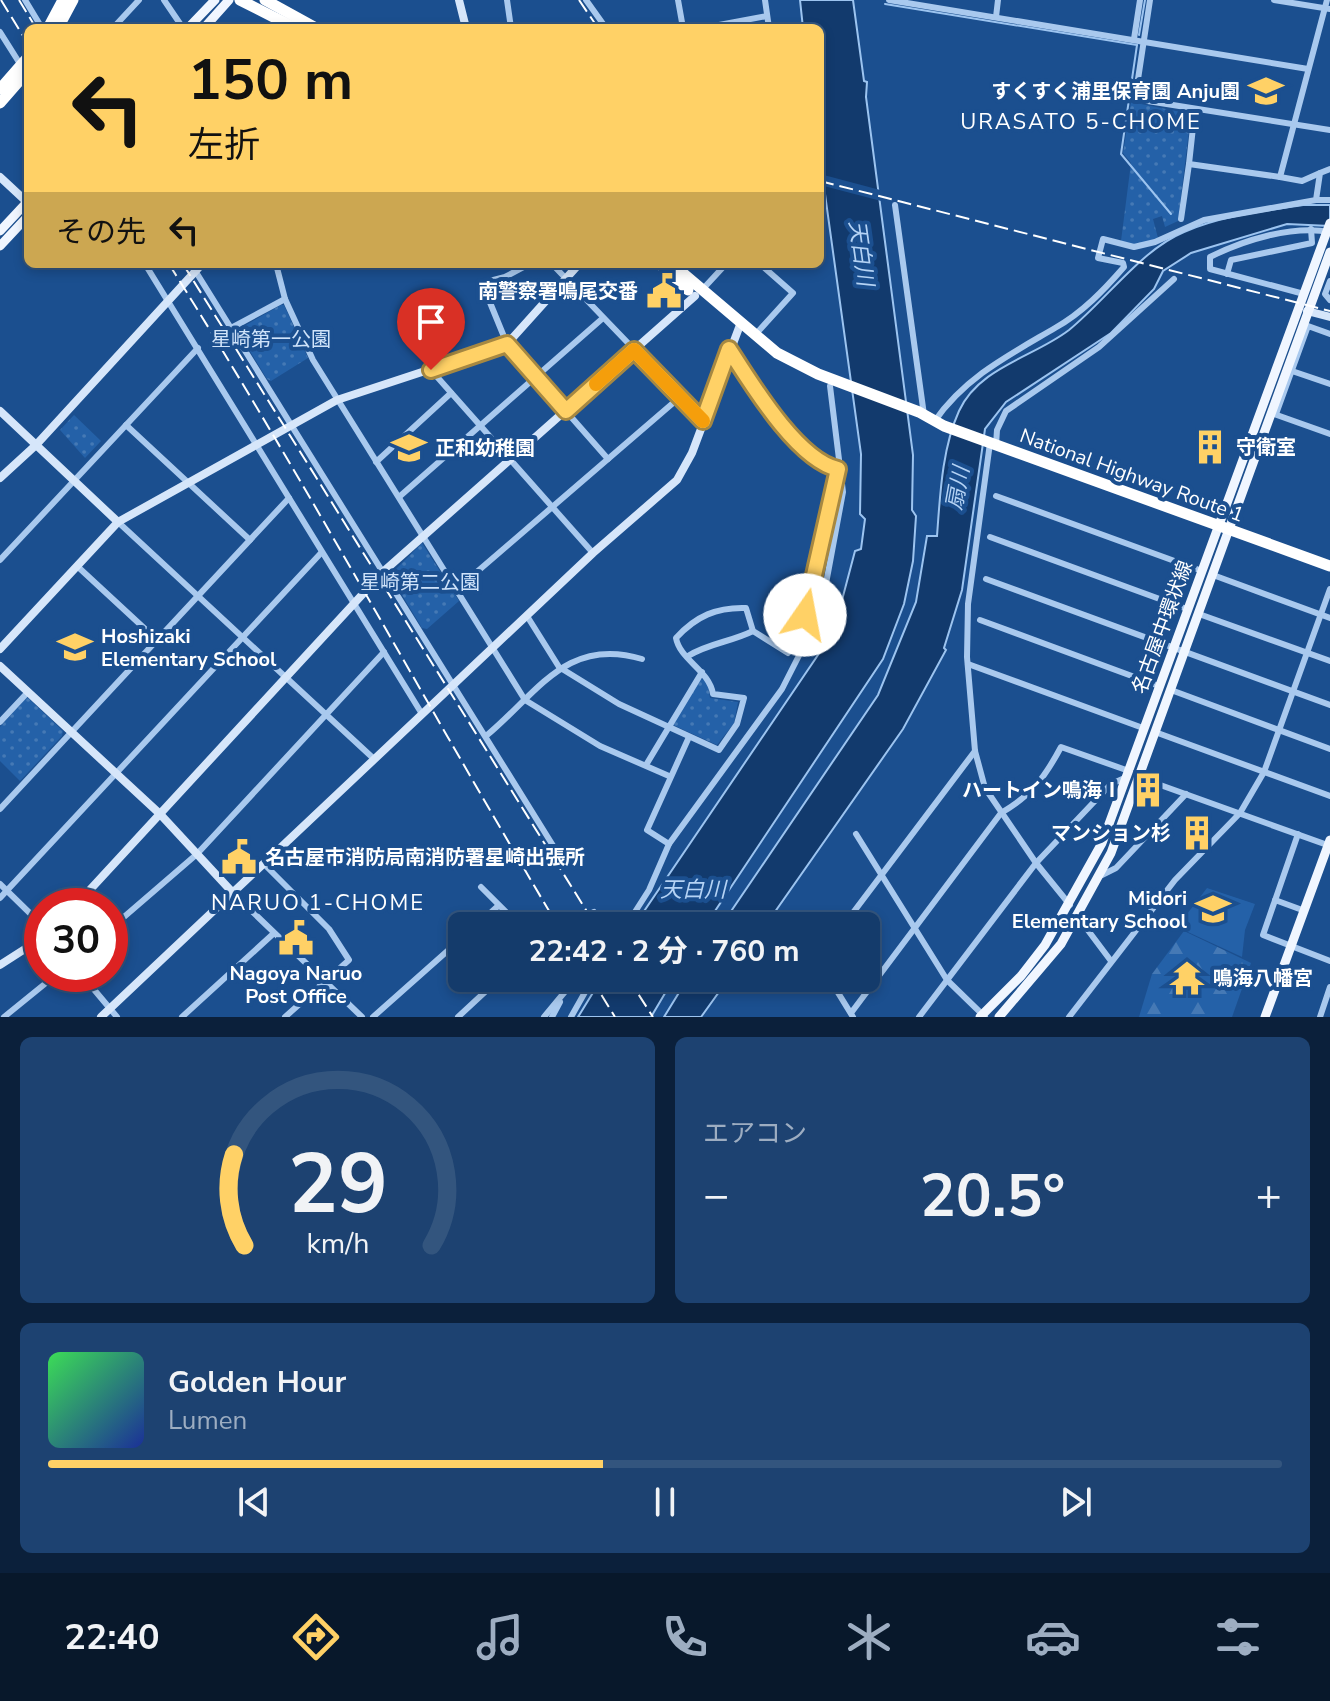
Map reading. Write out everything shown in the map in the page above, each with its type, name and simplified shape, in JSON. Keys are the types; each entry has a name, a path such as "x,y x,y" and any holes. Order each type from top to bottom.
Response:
{"highway":[{"path":"48,24 63,0"},
{"path":"60,24 73,0"},
{"path":"240,0 287,24"},
{"path":"265,0 309,24"},
{"path":"0,89 24,62"},
{"path":"0,103 24,76"},
{"name":"National Highway Route 1","path":"665,268 785,366 1330,566"},
{"name":"National Highway Route 1","path":"676,268 698,293"},
{"name":"National Highway Route 1","path":"738,328 832,385"}],"main road":[{"path":"190,24 215,0"},
{"path":"208,24 229,0"},
{"path":"0,231 24,206"},
{"path":"0,246 24,220"},
{"name":"名古屋中環状線","path":"999,1017 1029,985 1078,917 1102,875 1213,575 1224,528 1329,228"},
{"name":"名古屋中環状線","path":"982,1016 1021,976 1070,905 1102,843 1202,571 1274,413 1330,252"},
{"path":"1265,1017 1329,844"}],"street":[{"path":"25,0 42,24"},
{"path":"117,24 139,0"},
{"path":"164,0 183,24"},
{"path":"459,0 465,24"},
{"path":"507,0 510,24"},
{"path":"586,0 603,24"},
{"path":"678,0 682,24"},
{"path":"765,0 768,24"},
{"path":"889,0 1308,69"},
{"path":"996,17 998,0"},
{"path":"1134,39 1140,0"},
{"path":"1150,0 1135,99 1330,130"},
{"path":"1274,0 1327,5 1280,177"},
{"path":"724,24 767,16"},
{"path":"0,32 24,71"},
{"path":"1181,219 1195,109"},
{"path":"1189,164 1302,181 1330,169"},
{"path":"1316,200 1320,173"},
{"path":"0,177 24,198"},
{"path":"927,419 976,376 1012,351 1055,328 1086,305 1124,267 1123,263 1098,258 1103,239 1134,247 1214,217 1330,200"},
{"path":"895,205 927,419"},
{"path":"1304,294 1210,269 1210,257 1285,232 1329,228"},
{"path":"1227,274 1231,260 1312,243 1311,229"},
{"path":"148,268 422,714"},
{"path":"0,478 36,445 199,268 557,852"},
{"path":"277,268 285,299 337,400 525,700 600,746 669,776"},
{"path":"522,268 505,277 482,283 507,344 608,459"},
{"path":"556,268 703,421"},
{"path":"0,649 118,522 337,400 507,344 575,268"},
{"path":"92,888 384,571 698,293 722,268"},
{"path":"754,336 793,293 765,268"},
{"path":"1070,905 1001,813 980,778 975,751 968,664 968,604 991,443 1006,411 1099,347 1174,279"},
{"path":"1330,281 1325,294 1330,300"},
{"path":"233,327 285,299"},
{"path":"1307,311 1330,317"},
{"path":"399,497 603,318"},
{"path":"1330,334 1308,326 1274,413 1330,434"},
{"path":"101,1017 265,865 373,758 593,553 677,480 692,453 738,328"},
{"path":"0,560 198,348"},
{"path":"729,349 784,427 827,466 840,468"},
{"path":"431,370 593,553"},
{"path":"1292,371 1330,384"},
{"path":"635,912 649,890 669,844 799,659 825,589 842,511 832,385"},
{"path":"376,462 451,393"},
{"path":"457,589 680,397"},
{"path":"0,411 373,758"},
{"path":"126,425 250,540"},
{"path":"527,616 559,667 619,704 719,750 737,724 744,698 713,694 711,682 680,649 676,638 689,624 711,612 746,608 753,631 788,653 797,641 813,589 840,468"},
{"path":"996,496 1202,571"},
{"path":"0,809 289,498"},
{"path":"990,537 1187,609"},
{"path":"0,898 321,553"},
{"path":"77,566 157,640"},
{"path":"1213,575 1330,618"},
{"path":"986,579 1330,705"},
{"path":"1069,1017 1175,880 1240,813 1264,772 1330,589"},
{"path":"1199,614 1330,661"},
{"path":"980,620 1159,686"},
{"path":"688,656 706,644 730,643 753,631"},
{"path":"128,913 197,854 384,652"},
{"path":"486,736 559,667 577,658 608,653 642,659"},
{"path":"968,664 1143,728"},
{"path":"0,666 160,814 273,934 362,1017"},
{"path":"646,765 702,672"},
{"path":"1171,690 1330,749"},
{"path":"0,722 28,692"},
{"path":"1155,732 1330,796"},
{"path":"669,844 647,830 689,737"},
{"path":"838,992 852,1015 1001,813 1026,799 1046,776 1061,747 1128,774 1329,844"},
{"path":"853,912 975,751"},
{"path":"919,1017 1036,863 1111,784 1128,774"},
{"path":"1102,875 1116,868 1186,794"},
{"path":"856,834 947,980 982,1016"},
{"path":"1298,834 1263,935 1330,961"},
{"path":"265,865 344,947 349,960 285,1017"},
{"path":"0,884 24,908"},
{"path":"481,887 505,912"},
{"path":"1275,900 1305,911"},
{"path":"491,912 498,906"},
{"path":"1078,917 1111,961"},
{"path":"182,1017 273,934"},
{"path":"0,965 24,950"},
{"path":"373,1017 448,950"},
{"path":"1320,1017 1330,987"},
{"path":"4,1017 35,992"},
{"path":"95,992 117,1017"},
{"path":"458,1017 485,992"},
{"path":"544,1017 565,992"},
{"path":"552,1017 566,992"},
{"path":"571,1017 585,992"}],"green space":[{"path":"1131,102 1191,114 1178,221 1165,227 1162,216 1153,219 1158,238 1135,245 1121,241 1131,163 1123,153"},
{"name":"星崎第一公園","path":"284,305 308,358 271,381 237,330"},
{"path":"74,415 101,441 85,458 60,430"},
{"name":"星崎第二公園","path":"422,543 459,601 427,629 422,628 390,575"},
{"path":"700,679 707,680 710,698 738,702 734,723 717,745 673,725"},
{"path":"27,697 63,731 62,736 20,781 0,761 0,727"},
{"path":"1207,888 1255,904 1245,930 1242,957 1177,927"},
{"path":"1184,931 1251,963 1232,1017 1139,1017 1152,974"}],"water":[{"name":"天白川","path":"800,0 853,0 864,81 867,82 866,97 913,455 912,510 916,516 913,561 904,604 883,659 714,912 644,912 820,652 837,619 855,551 861,549 865,519 860,514 861,454 824,187 824,24 803,24"},
{"name":"扇川","path":"1303,205 1330,205 1330,226 1287,224 1191,253 1163,271 1154,289 1111,333 1006,402 985,429 962,590 944,648 946,650 903,729 775,912 731,912 878,695 916,602 927,536 937,536 949,441 953,425 968,396 993,373 1069,330 1138,263 1168,240 1212,222"},
{"path":"593,992 666,992 651,1017 578,1017"},
{"path":"679,992 719,992 701,1017 664,1017"}],"pier":[{"path":"824,175 884,191 885,202 824,186"}],"waterway":[{"path":"1139,35 1145,0"},
{"path":"885,4 1137,45"},
{"path":"1137,45 1121,154 1171,214"}],"railway":[{"path":"1,0 24,37"},
{"path":"19,0 34,24"},
{"path":"579,0 595,24"},
{"path":"824,182 1330,311"},
{"path":"171,268 269,428 550,912"},
{"path":"185,268 587,912"},
{"path":"600,992 615,1017"},
{"path":"637,992 653,1017"}],"slow traffic":[{"path":"596,384 634,350 703,421"}],"place":[{"name":"すくすく浦里保育園 Anju園","path":"1266,91"},
{"name":"南警察署鳴尾交番","path":"664,291"},
{"name":"守衛室","path":"1210,447"},
{"name":"正和幼稚園","path":"409,448"},
{"name":"Hoshizaki Elementary School","path":"75,647"},
{"name":"ハートイン鳴海Ⅰ","path":"1148,790"},
{"name":"マンション杉","path":"1197,833"},
{"name":"名古屋市消防局南消防署星崎出張所","path":"239,857"},
{"name":"Midori Elementary School","path":"1213,909"},
{"name":"Nagoya Naruo Post Office","path":"296,938"},
{"name":"鳴海八幡宮","path":"1187,978"}],"district":[{"name":"URASATO 5-CHOME","path":"1081,121"},
{"name":"NARUO 1-CHOME","path":"318,902"}],"route":[{"path":"431,370 507,344 566,411 634,350 703,421 729,349 784,427 811,454 827,466 838,469 805,615"}]}
